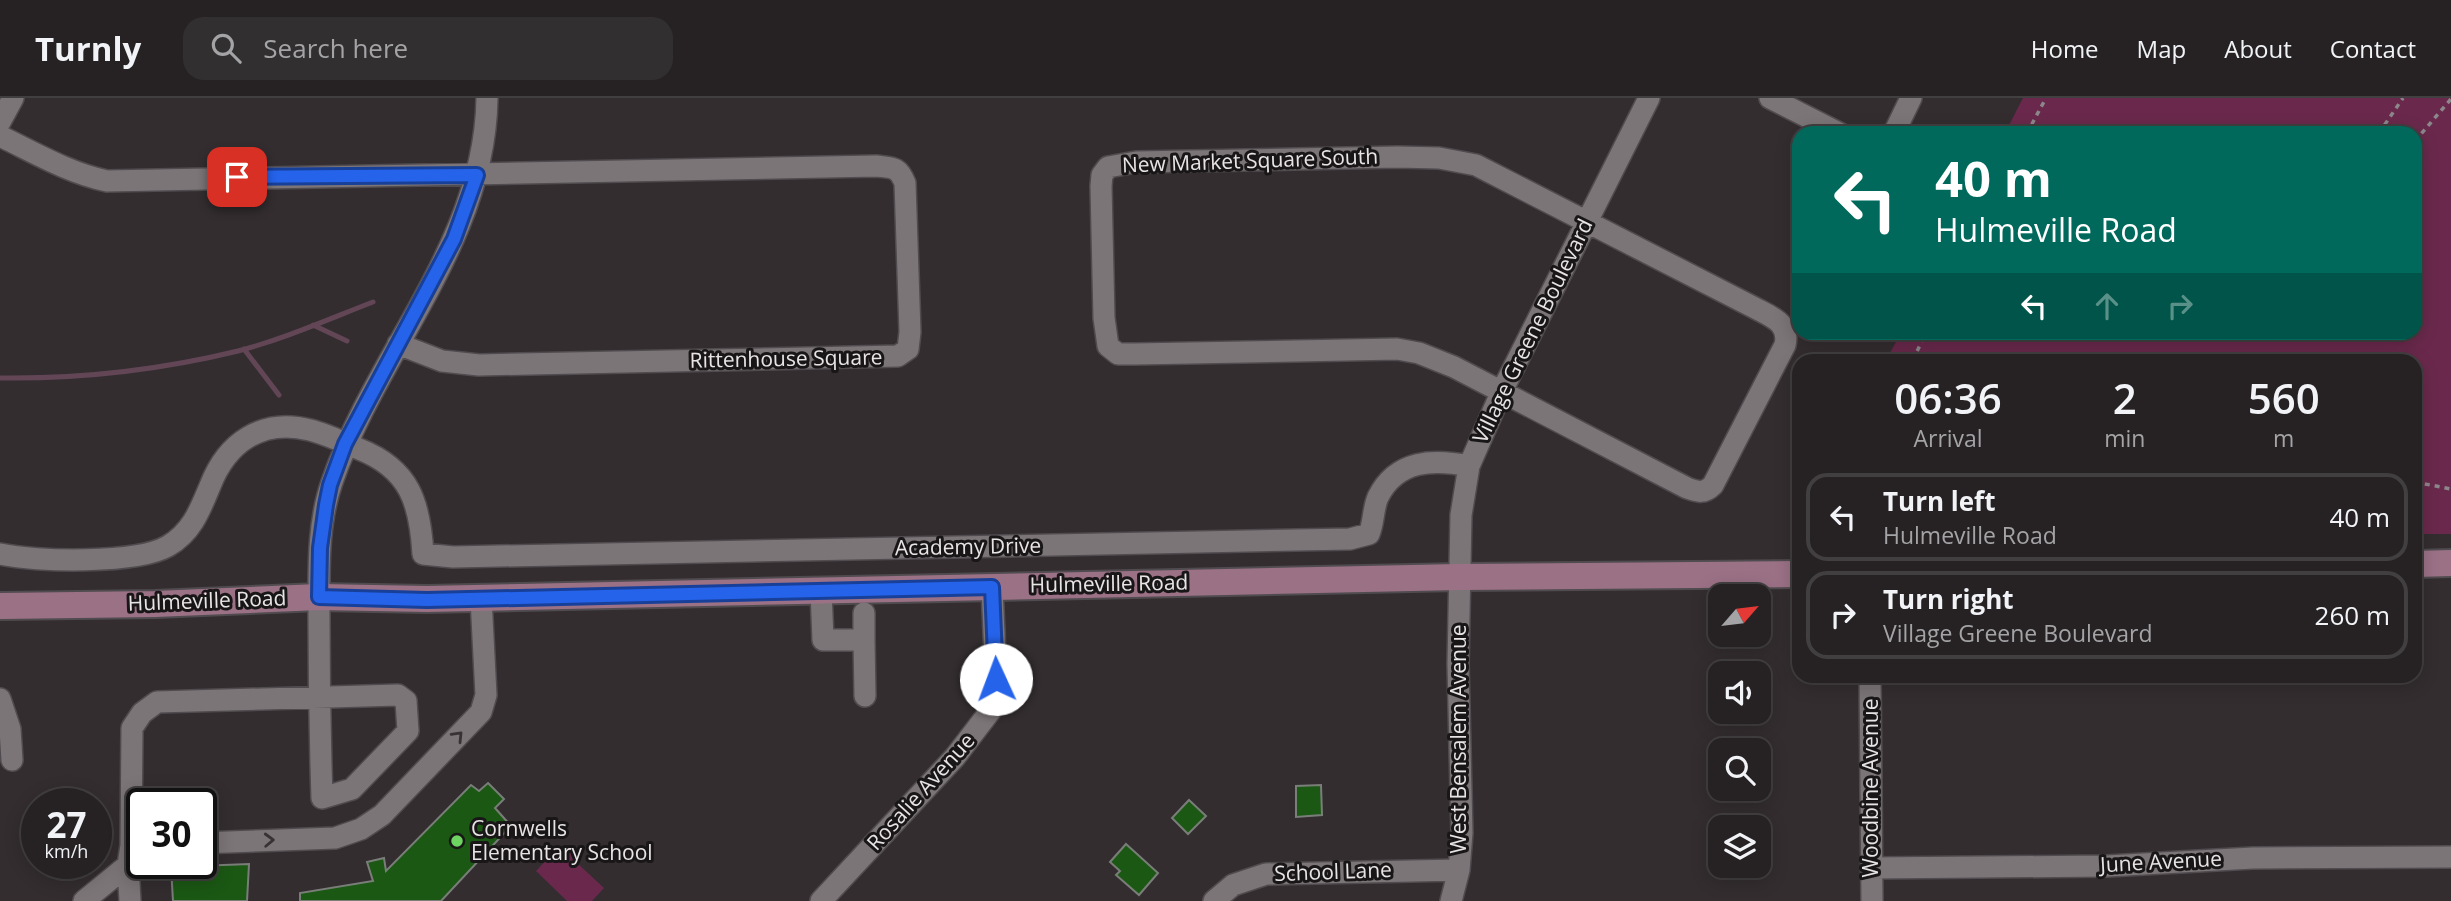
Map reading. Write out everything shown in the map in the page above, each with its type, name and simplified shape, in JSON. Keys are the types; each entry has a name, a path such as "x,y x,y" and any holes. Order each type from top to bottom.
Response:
{"main road":[{"path":"2422,564 2451,563"},
{"name":"Hulmeville Road","path":"0,606 155,604 319,597 481,598 1459,577 1792,574"}],"street":[{"path":"0,122 13,98"},
{"path":"132,788 132,728 142,713 157,702 319,697 402,697 406,701 408,730 352,789 322,798 319,697 320,548 330,485 345,444 454,239 477,175 483,147 487,98"},
{"name":"Village Greene Boulevard","path":"1459,577 1461,515 1469,466 1501,393 1649,98"},
{"path":"1770,98 1825,126"},
{"path":"1897,126 1911,98"},
{"path":"0,136 66,169 107,181 477,175"},
{"name":"New Market Square South","path":"1501,393 1436,359 1398,349 1135,354 1118,354 1112,351 1108,346 1104,318 1102,175 1108,167 1136,162 1439,158 1476,165 1587,222"},
{"name":"Rittenhouse Square","path":"398,344 442,362 479,365 869,358 898,356 908,349 908,203 905,183 901,172 896,169 876,166 477,175"},
{"path":"1501,393 1701,493 1713,485 1785,345 1785,328 1778,321 1587,222"},
{"path":"0,554 32,559 127,558 158,551 180,538 192,525 221,461 241,441 255,432 272,427 295,427 312,430 345,444"},
{"name":"Academy Drive","path":"345,444 382,459 405,481 417,510 423,554 453,557 1350,539 1369,534 1378,496 1398,474 1418,463 1432,461 1469,466"},
{"name":"West Bensalem Avenue","path":"1451,901 1459,870 1462,834 1459,577"},
{"name":"Rosalie Avenue","path":"821,901 956,757 991,710 996,679 992,587"},
{"path":"821,591 823,640 864,640"},
{"path":"217,842 334,838 361,830 382,815 481,712 486,695 481,598"},
{"path":"864,612 865,696"},
{"name":"Woodbine Avenue","path":"1870,683 1872,901"},
{"path":"0,699 10,729 12,760"},
{"name":"June Avenue","path":"1871,868 2107,866 2253,858 2451,857"},
{"path":"84,901 126,859"},
{"name":"School Lane","path":"1214,901 1234,885 1266,874 1459,870"},
{"path":"130,901 131,879"}],"path":[{"path":"2031,126 2046,98"},
{"path":"2384,126 2403,98"},
{"path":"2422,133 2451,99"},
{"path":"2422,483 2451,489"}],"shaded area":[{"path":"2023,98 2451,98 2451,534 2422,534 2422,354 1889,354 1897,340 2422,340 2422,126 2009,126"},
{"path":"570,848 575,861 604,888 592,901 567,901 536,871 552,854"}],"building":[{"name":"Cornwells Elementary School","path":"488,783 504,799 495,808 511,826 441,901 300,901 300,893 373,881 367,862 384,858 386,871 471,785 479,791"},
{"path":"1321,785 1322,815 1296,817 1296,786"},
{"path":"1189,800 1206,816 1188,834 1172,818"},
{"path":"1126,844 1158,873 1139,895 1116,875 1120,871 1110,862"},
{"path":"249,864 247,901 173,901 172,879 217,879 217,865"}],"waterway":[{"path":"0,378 120,372 209,358 272,341 373,302"},
{"path":"313,325 347,341"},
{"path":"244,349 279,395"}],"place":[{"name":"Cornwells Elementary School","path":"457,841"}],"route":[{"path":"237,177 477,175 468,204 439,271 345,444 330,485 326,505 320,548 319,597 427,600 992,587 996,679"}]}
